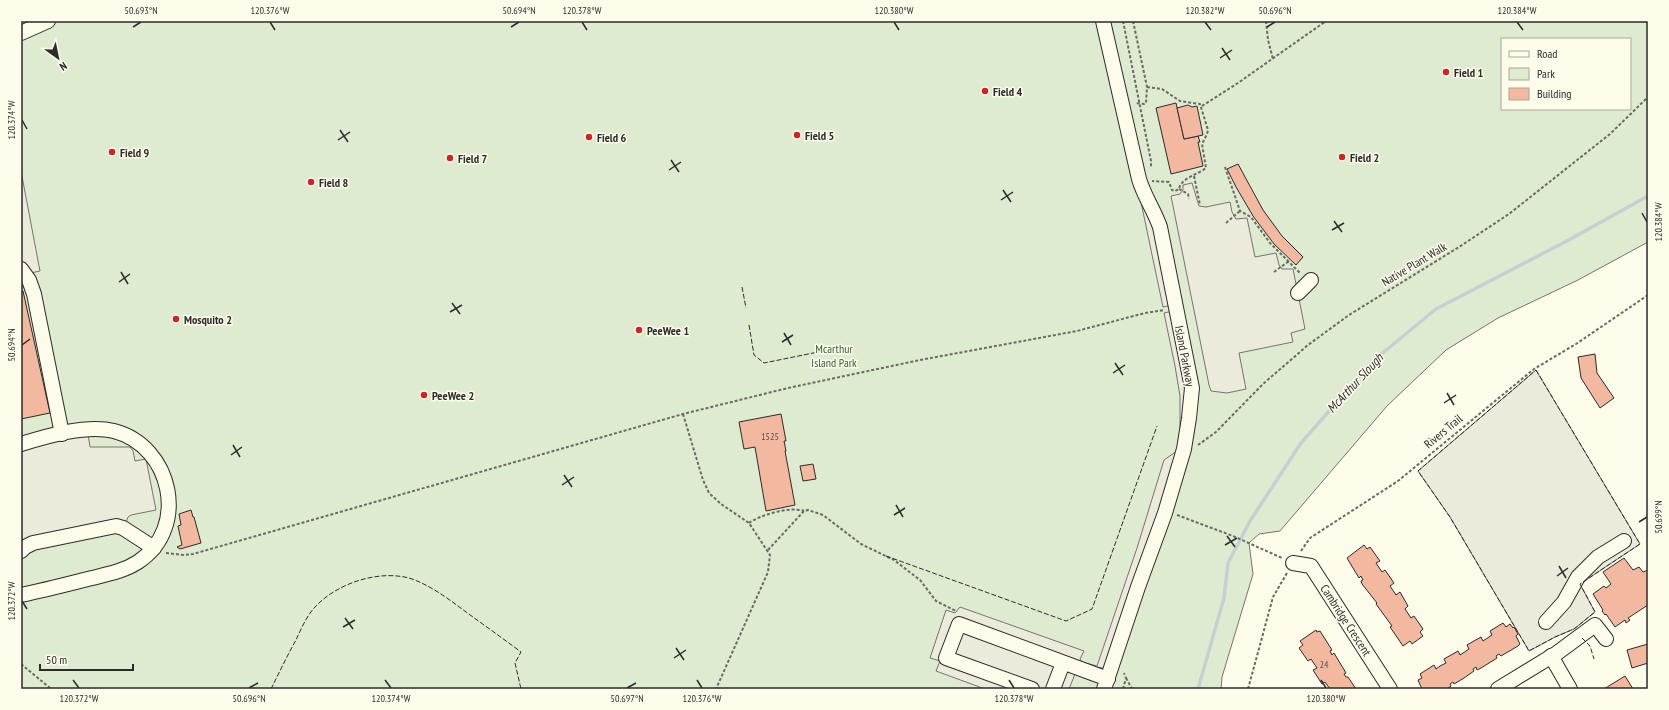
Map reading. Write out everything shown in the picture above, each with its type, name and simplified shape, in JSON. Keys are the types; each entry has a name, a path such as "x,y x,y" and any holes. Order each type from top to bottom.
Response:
{"street":[{"path":"21,33 48,21"},
{"name":"Island Parkway","path":"1103,21 1143,194 1153,210 1160,227 1192,388 1184,449 1165,513 1138,587 1106,684"},
{"path":"21,269 29,280 34,294 62,434"},
{"path":"1298,293 1310,281"},
{"path":"21,444 91,429 115,431 135,441 154,458 167,484 169,503 167,523 154,548 139,561 121,570 21,595"},
{"path":"21,551 33,543 116,526 123,528 154,548"},
{"path":"1546,622 1564,602 1578,577 1598,557 1624,541"},
{"name":"Cambridge Crescent","path":"1293,563 1311,566 1390,689"},
{"path":"1032,689 946,658 959,624 1063,663 1106,684"},
{"path":"1498,689 1551,656 1595,625 1606,639"},
{"path":"1551,656 1570,689"},
{"path":"1053,689 1063,663"}],"path":[{"path":"1121,101 1146,103 1147,87 1133,21"},
{"path":"1266,21 1268,40 1273,59"},
{"path":"1202,106 1273,59 1326,21"},
{"path":"1147,87 1162,90 1180,101 1197,103 1202,106 1208,130 1202,144 1206,168 1182,182 1179,189"},
{"name":"Native Plant Walk","path":"1197,446 1216,432 1262,384 1308,345 1349,314 1459,247 1509,214 1610,134 1648,97"},
{"path":"1225,167 1240,212 1251,217 1270,243 1310,281"},
{"path":"1194,176 1200,205"},
{"path":"1149,181 1169,182 1174,191 1179,189 1188,194 1189,199"},
{"path":"1226,223 1240,212"},
{"path":"1274,272 1289,261"},
{"name":"Rivers Trail","path":"1248,689 1273,597 1310,538 1398,480 1534,369 1576,344 1648,295"},
{"path":"154,548 160,552 174,555 193,554 683,414 830,379 920,360 1077,331 1145,313 1175,308"},
{"path":"683,414 703,480 709,493 721,504 749,523 770,555 768,572 716,689"},
{"path":"749,523 763,515 795,510 808,510 823,515 861,544 894,560 920,580 936,601 958,612 959,624"},
{"path":"768,550 804,511"},
{"path":"1172,513 1233,536 1293,563"},
{"path":"21,664 50,688"},
{"path":"1121,669 1132,689"},
{"path":"1123,689 1126,678"}],"green space":[{"name":"Mcarthur Island Park","path":"21,21 1648,21 1648,242 1578,280 1498,318 1446,350 1387,406 1280,531 1259,534 1249,543 1253,574 1222,677 1221,689 21,689"}],"shaded area":[{"path":"21,171 40,271 21,275"},
{"path":"1192,183 1199,206 1206,207 1230,202 1232,212 1236,219 1247,218 1255,257 1276,253 1279,265 1282,269 1293,269 1305,329 1291,333 1293,342 1239,353 1246,389 1227,393 1211,391 1209,385 1171,196 1180,194 1183,190 1183,185"},
{"path":"1138,188 1152,215 1172,305 1163,307"},
{"path":"1173,311 1187,387 1180,433 1180,396 1164,313"},
{"path":"1536,370 1640,544 1580,584 1595,612 1574,629 1529,651 1450,517 1418,471"},
{"path":"88,434 90,447 130,447 133,451 135,461 146,459 156,510 131,515 128,517 125,525 21,542 21,447"},
{"path":"1177,451 1171,475 1107,669 1097,667 1093,681 1075,674 1069,689 985,689 936,671 940,661 930,658 946,610 955,613 960,607 1084,651 1080,659 1082,662 1097,666 1137,548 1164,460"}],"building":[{"path":"1176,103 1184,139 1198,136 1203,166 1171,174 1156,108"},
{"path":"1188,105 1192,107 1197,106 1203,135 1184,139 1177,108"},
{"path":"1238,164 1263,210 1282,236 1303,257 1296,265 1274,244 1253,216 1236,187 1227,169"},
{"path":"23,291 50,413 21,419 21,292"},
{"path":"1595,354 1597,373 1614,398 1600,408 1581,378 1578,357"},
{"path":"781,414 786,441 784,441 785,451 795,505 766,511 755,447 744,449 739,422"},
{"path":"813,464 816,479 803,481 800,466"},
{"path":"191,510 201,543 180,549 177,547 182,545 178,526 181,525 179,514"},
{"path":"1364,545 1367,549 1370,547 1380,561 1376,563 1382,572 1385,570 1394,583 1390,586 1396,595 1400,592 1408,606 1405,609 1411,618 1414,616 1423,629 1420,632 1423,636 1412,644 1410,641 1403,646 1390,627 1392,626 1376,604 1377,603 1362,584 1361,581 1363,580 1361,576 1359,578 1347,558"},
{"path":"1624,558 1633,570 1639,567 1643,572 1648,570 1648,605 1628,618 1630,620 1626,623 1625,620 1615,627 1606,614 1605,615 1602,611 1603,610 1593,594 1604,586 1606,588 1611,584 1603,572"},
{"path":"1503,623 1506,627 1510,624 1513,628 1514,627 1518,634 1516,636 1520,644 1518,646 1501,656 1499,654 1496,656 1497,658 1477,670 1476,667 1473,669 1474,671 1464,678 1454,684 1453,682 1450,684 1451,686 1447,689 1422,689 1418,680 1422,678 1420,674 1434,665 1436,669 1446,663 1444,659 1458,651 1460,655 1469,649 1467,645 1481,637 1483,641 1492,635 1490,631"},
{"path":"1316,630 1317,632 1320,631 1332,650 1330,651 1332,655 1334,653 1346,673 1344,674 1348,677 1356,689 1330,689 1325,682 1322,684 1313,670 1317,668 1311,659 1308,661 1299,648 1303,645 1300,641"},
{"path":"1648,644 1648,663 1632,668 1627,650"},
{"path":"1625,676 1633,689 1604,689"}],"waterway":[{"name":"McArthur Slough","path":"1198,689 1224,598 1228,563 1250,521 1301,443 1373,361 1436,309 1565,242 1648,196"}],"fence":[{"path":"742,287 746,308"},
{"path":"749,325 754,355 764,363 833,349"},
{"path":"1536,370 1640,544 1580,584 1595,612 1574,629 1529,651 1450,517 1418,471 1536,370"},
{"path":"886,556 1066,621 1090,610 1092,609 1157,426"},
{"path":"271,689 304,622 316,606 335,591 347,585 359,580 384,576 409,578 430,587 521,652 515,663 521,689"},
{"path":"1582,638 1590,646 1594,659"}],"place":[{"name":"Field 1","path":"1446,72"},
{"name":"Field 4","path":"985,91"},
{"name":"Field 5","path":"797,135"},
{"name":"Field 6","path":"589,137"},
{"name":"Field 9","path":"112,152"},
{"name":"Field 2","path":"1342,157"},
{"name":"Field 7","path":"450,158"},
{"name":"Field 8","path":"311,182"},
{"name":"Mosquito 2","path":"176,319"},
{"name":"PeeWee 1","path":"639,330"},
{"name":"PeeWee 2","path":"424,395"}]}
